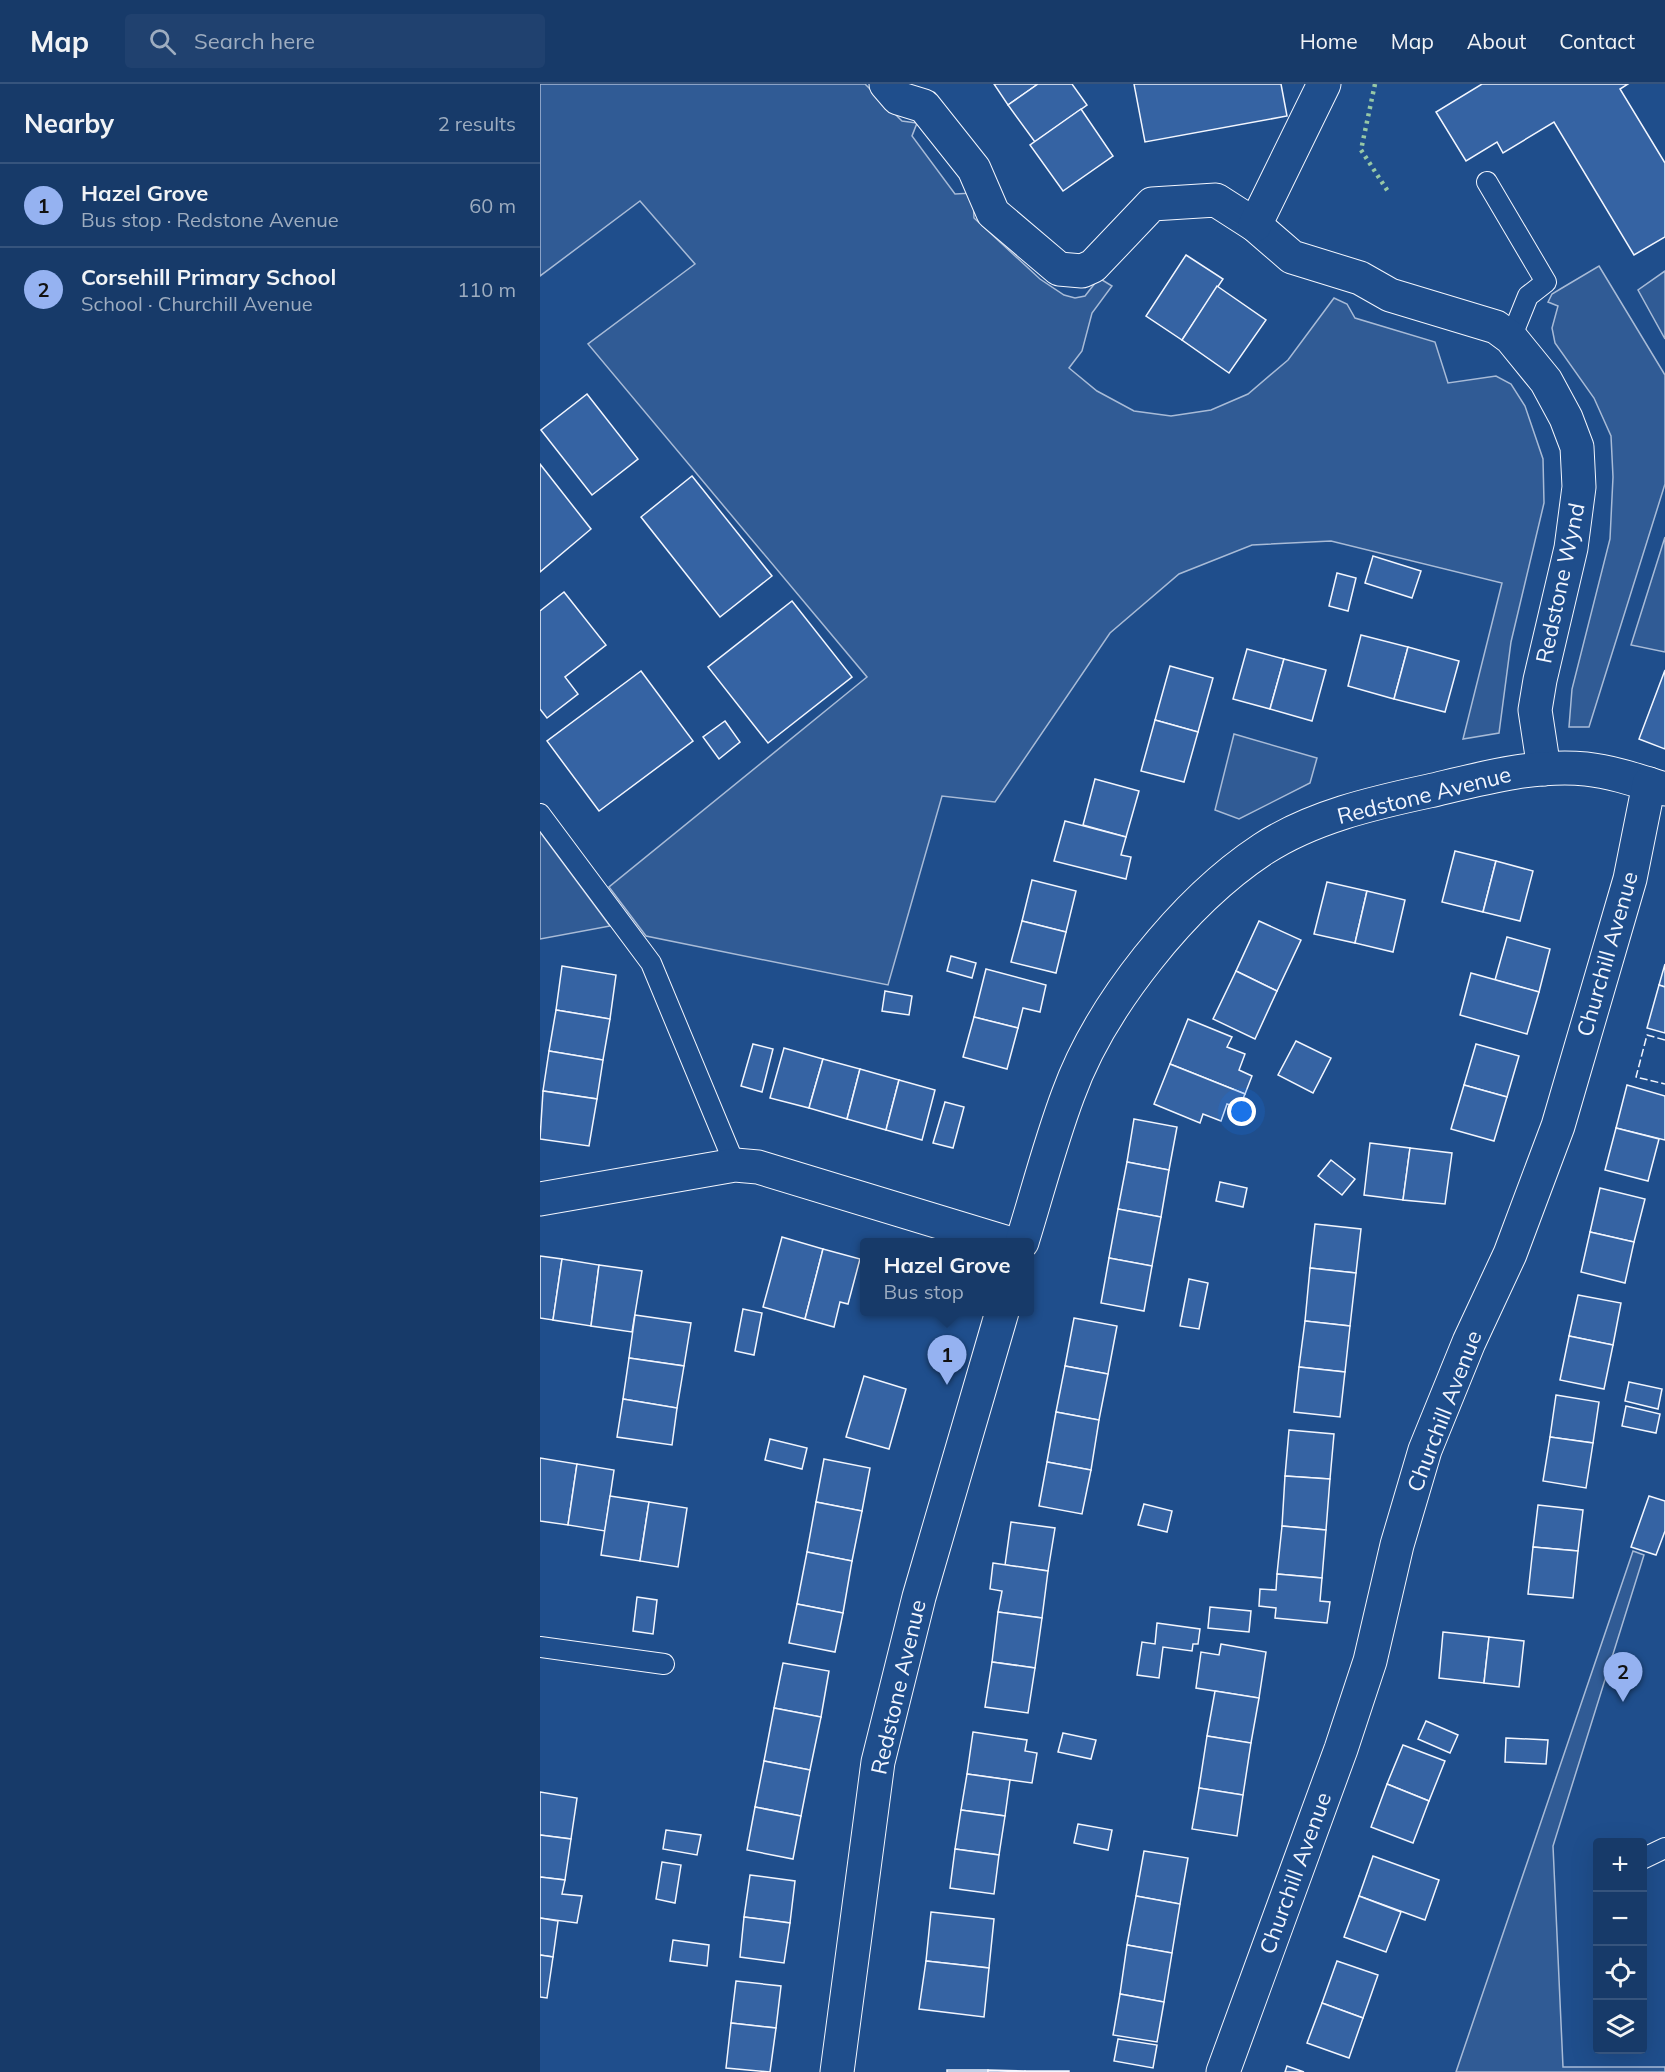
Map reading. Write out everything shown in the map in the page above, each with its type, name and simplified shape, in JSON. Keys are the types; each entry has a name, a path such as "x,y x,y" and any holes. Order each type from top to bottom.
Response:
{"street":[{"name":"Redstone Wynd","path":"886,84 898,98 924,106 974,169 993,213 1059,269 1082,272 1093,266 1152,204 1216,200 1255,225 1292,257 1360,278 1390,295 1496,327 1511,338 1546,381 1566,418 1577,447 1579,487 1571,548 1535,710 1544,769"},
{"path":"1255,225 1324,84"},
{"name":"Redstone Avenue","path":"1023,1238 1068,1094 1090,1045 1150,956 1197,902 1264,848 1322,820 1386,800 1512,773 1544,769 1585,769 1618,774 1657,786"},
{"name":"Churchill Avenue","path":"1223,2072 1341,1749 1370,1661 1397,1545 1425,1450 1519,1232 1558,1126 1657,786"},
{"path":"540,1199 735,1166 758,1167 992,1238"},
{"name":"Redstone Avenue","path":"837,2072 878,1762 919,1597 1001,1316"}],"lane":[{"path":"1486,182 1546,282 1528,296 1511,338"},
{"path":"540,814 651,963 735,1166"},
{"path":"540,1647 664,1664"},
{"path":"1647,1857 1665,1848"}],"shaded area":[{"path":"540,84 865,84 902,121 917,123 912,136 955,194 973,193 974,218 1040,279 1064,295 1075,298 1085,296 1099,278 1112,286 1092,313 1082,351 1069,368 1097,391 1134,411 1171,416 1211,410 1248,394 1288,360 1334,298 1347,304 1355,318 1435,342 1448,383 1496,376 1511,384 1525,406 1543,459 1544,503 1511,642 1499,733 1463,739 1502,583 1331,541 1252,545 1179,574 1110,633 995,802 942,796 888,985 646,936 609,887 867,677 588,344 695,264 640,201 540,276"},
{"path":"1599,266 1665,375 1665,484 1589,727 1569,727 1572,689 1610,539 1613,477 1611,436 1594,398 1555,343 1552,328 1558,306 1548,302 1552,294"},
{"path":"1665,271 1665,339 1638,290"},
{"path":"1665,537 1665,652 1631,645"},
{"path":"1234,734 1317,758 1310,783 1239,819 1215,810"},
{"path":"540,832 610,926 540,939"},
{"path":"1633,1551 1644,1555 1553,1846 1563,2067 1665,2067 1665,2072 1456,2072"}],"building":[{"path":"994,84 1038,84 1008,105"},
{"path":"1038,84 1072,84 1087,105 1035,142 1008,105"},
{"path":"1134,84 1281,84 1287,116 1145,142"},
{"path":"1482,84 1628,84 1620,89 1665,163 1665,237 1634,255 1554,122 1503,153 1497,142 1466,161 1436,112"},
{"path":"1081,109 1113,156 1063,191 1030,145"},
{"path":"1186,255 1223,279 1182,340 1146,316"},
{"path":"1217,286 1266,320 1229,373 1182,340"},
{"path":"587,394 638,459 592,495 541,430"},
{"path":"540,464 591,529 540,572"},
{"path":"692,476 772,576 720,617 641,517"},
{"path":"1373,556 1421,571 1412,598 1365,583"},
{"path":"1337,573 1356,578 1348,611 1329,606"},
{"path":"564,592 606,645 565,677 578,694 547,718 540,709 540,611"},
{"path":"792,601 852,677 768,743 708,667"},
{"path":"1361,635 1408,647 1394,699 1348,686"},
{"path":"1408,647 1459,661 1445,712 1394,699"},
{"path":"1247,649 1284,659 1270,709 1233,699"},
{"path":"1284,659 1326,670 1312,721 1270,709"},
{"path":"1170,666 1213,678 1198,732 1155,720"},
{"path":"1665,670 1665,749 1639,739"},
{"path":"641,671 693,741 599,811 547,741"},
{"path":"1155,720 1198,732 1184,782 1141,771"},
{"path":"725,721 740,742 719,759 703,737"},
{"path":"1095,779 1139,791 1126,837 1083,825"},
{"path":"1065,821 1126,837 1121,855 1131,857 1126,879 1054,861"},
{"path":"1455,851 1496,861 1483,912 1442,902"},
{"path":"1496,861 1533,871 1520,921 1483,912"},
{"path":"1032,880 1076,891 1066,932 1022,921"},
{"path":"1327,882 1367,891 1355,943 1314,934"},
{"path":"1367,891 1405,900 1393,952 1355,943"},
{"path":"1022,921 1066,932 1056,973 1011,962"},
{"path":"1259,921 1301,940 1277,991 1236,971"},
{"path":"1507,937 1550,949 1539,992 1495,980"},
{"path":"951,956 976,963 972,978 947,971"},
{"path":"1665,964 1665,987 1659,985"},
{"path":"562,966 616,975 610,1019 556,1010"},
{"path":"986,969 1046,985 1040,1012 1023,1008 1018,1028 974,1017"},
{"path":"1236,971 1277,991 1255,1039 1213,1019"},
{"path":"1471,973 1539,992 1527,1034 1460,1015"},
{"path":"1659,985 1665,987 1665,1033 1647,1028"},
{"path":"885,991 912,996 909,1015 882,1011"},
{"path":"556,1010 610,1019 603,1060 549,1051"},
{"path":"974,1017 1018,1028 1007,1069 963,1057"},
{"path":"1188,1019 1232,1037 1227,1047 1245,1054 1239,1070 1252,1076 1245,1094 1170,1064"},
{"path":"1296,1041 1331,1058 1313,1093 1278,1075"},
{"path":"753,1044 773,1049 762,1092 741,1086"},
{"path":"1476,1044 1519,1056 1507,1097 1464,1085"},
{"path":"784,1048 823,1059 809,1108 770,1098"},
{"path":"549,1051 603,1060 597,1099 543,1091"},
{"path":"823,1059 860,1069 847,1119 809,1108"},
{"path":"1170,1064 1245,1094 1239,1108 1227,1104 1221,1121 1203,1114 1200,1123 1154,1104"},
{"path":"860,1069 899,1080 886,1130 847,1119"},
{"path":"899,1080 935,1090 922,1140 886,1130"},
{"path":"1464,1085 1507,1097 1494,1141 1451,1129"},
{"path":"1627,1085 1665,1096 1665,1140 1616,1128"},
{"path":"543,1091 597,1099 589,1146 540,1139"},
{"path":"945,1102 964,1107 953,1148 933,1143"},
{"path":"1134,1119 1177,1127 1169,1170 1127,1162"},
{"path":"1616,1128 1659,1139 1648,1181 1605,1170"},
{"path":"1370,1143 1410,1148 1403,1200 1364,1195"},
{"path":"1410,1148 1452,1153 1445,1204 1403,1200"},
{"path":"1331,1160 1355,1179 1342,1195 1318,1176"},
{"path":"1127,1162 1169,1170 1161,1217 1118,1209"},
{"path":"1220,1182 1247,1188 1243,1207 1216,1201"},
{"path":"1600,1188 1645,1199 1634,1242 1590,1232"},
{"path":"1118,1209 1161,1217 1152,1266 1109,1258"},
{"path":"1315,1224 1361,1229 1356,1273 1310,1268"},
{"path":"1590,1232 1634,1242 1625,1283 1581,1272"},
{"path":"782,1237 823,1249 805,1319 763,1307"},
{"path":"823,1249 860,1259 848,1304 840,1302 834,1327 805,1319"},
{"path":"540,1256 562,1259 553,1320 540,1318"},
{"path":"1109,1258 1152,1266 1144,1311 1101,1303"},
{"path":"562,1259 599,1265 591,1326 553,1320"},
{"path":"599,1265 642,1271 632,1332 591,1326"},
{"path":"1310,1268 1356,1273 1350,1326 1305,1321"},
{"path":"1189,1279 1208,1283 1199,1329 1180,1326"},
{"path":"1578,1295 1621,1303 1613,1345 1569,1336"},
{"path":"743,1309 762,1313 754,1355 735,1351"},
{"path":"635,1315 691,1323 684,1366 629,1358"},
{"path":"1074,1318 1117,1326 1108,1374 1065,1366"},
{"path":"1305,1321 1350,1326 1345,1372 1299,1367"},
{"path":"1569,1336 1613,1345 1604,1389 1560,1380"},
{"path":"629,1358 684,1366 677,1408 623,1399"},
{"path":"1065,1366 1108,1374 1099,1420 1056,1412"},
{"path":"1299,1367 1345,1372 1340,1417 1294,1412"},
{"path":"864,1376 906,1389 889,1449 846,1437"},
{"path":"1629,1382 1662,1389 1658,1409 1625,1401"},
{"path":"1556,1395 1599,1402 1593,1443 1550,1437"},
{"path":"623,1399 677,1408 672,1445 617,1437"},
{"path":"1626,1406 1660,1414 1656,1433 1622,1426"},
{"path":"1056,1412 1099,1420 1091,1470 1047,1462"},
{"path":"1289,1430 1334,1434 1330,1479 1285,1476"},
{"path":"1550,1437 1593,1443 1586,1488 1543,1481"},
{"path":"770,1439 807,1448 802,1469 765,1460"},
{"path":"540,1458 577,1464 568,1525 540,1521"},
{"path":"824,1459 870,1468 862,1511 816,1502"},
{"path":"1047,1462 1091,1470 1082,1514 1039,1506"},
{"path":"577,1464 614,1470 605,1531 568,1525"},
{"path":"1285,1476 1330,1479 1326,1530 1282,1526"},
{"path":"610,1496 649,1502 640,1561 601,1555"},
{"path":"1649,1496 1665,1501 1665,1531 1656,1555 1631,1547"},
{"path":"649,1502 687,1508 678,1567 640,1561"},
{"path":"816,1502 862,1511 852,1561 807,1552"},
{"path":"1144,1504 1172,1511 1167,1532 1138,1525"},
{"path":"1538,1505 1583,1510 1578,1551 1533,1547"},
{"path":"1011,1522 1055,1528 1048,1571 1005,1565"},
{"path":"1282,1526 1326,1530 1322,1578 1277,1574"},
{"path":"1533,1547 1578,1551 1573,1598 1528,1594"},
{"path":"807,1552 852,1561 843,1613 797,1604"},
{"path":"993,1563 1048,1571 1042,1618 998,1612 1002,1591 990,1589"},
{"path":"1277,1574 1322,1578 1320,1601 1330,1602 1327,1623 1275,1618 1276,1608 1259,1606 1260,1589 1276,1590"},
{"path":"637,1597 657,1600 653,1634 633,1631"},
{"path":"797,1604 843,1613 835,1652 789,1643"},
{"path":"1210,1607 1251,1611 1249,1632 1208,1628"},
{"path":"998,1612 1042,1618 1035,1668 992,1662"},
{"path":"1157,1623 1200,1629 1198,1644 1193,1644 1192,1651 1163,1647 1159,1678 1137,1675 1142,1642 1155,1644"},
{"path":"1443,1632 1489,1637 1484,1683 1439,1678"},
{"path":"1489,1637 1524,1641 1519,1687 1484,1683"},
{"path":"1221,1644 1266,1652 1259,1698 1196,1688 1201,1652 1219,1655"},
{"path":"992,1662 1035,1668 1028,1713 985,1707"},
{"path":"783,1663 829,1671 821,1717 774,1708"},
{"path":"1215,1691 1259,1698 1251,1743 1207,1736"},
{"path":"774,1708 821,1717 810,1770 764,1761"},
{"path":"1426,1721 1458,1735 1450,1753 1418,1739"},
{"path":"973,1732 1027,1740 1025,1751 1037,1753 1032,1783 967,1774"},
{"path":"1063,1733 1096,1740 1091,1759 1058,1752"},
{"path":"1207,1736 1251,1743 1243,1795 1199,1788"},
{"path":"1506,1738 1548,1740 1546,1764 1505,1762"},
{"path":"1403,1745 1445,1761 1429,1801 1387,1784"},
{"path":"764,1761 810,1770 801,1816 755,1807"},
{"path":"967,1774 1010,1780 1005,1816 961,1810"},
{"path":"1387,1784 1429,1801 1413,1843 1371,1827"},
{"path":"1199,1788 1243,1795 1237,1836 1192,1829"},
{"path":"540,1792 577,1798 571,1839 540,1835"},
{"path":"755,1807 801,1816 793,1859 747,1850"},
{"path":"961,1810 1005,1816 999,1855 955,1849"},
{"path":"1078,1824 1112,1830 1108,1850 1074,1843"},
{"path":"666,1830 701,1835 697,1855 663,1849"},
{"path":"540,1835 571,1839 565,1880 540,1877"},
{"path":"955,1849 999,1855 994,1894 950,1888"},
{"path":"1144,1851 1188,1858 1180,1904 1136,1896"},
{"path":"1373,1856 1439,1880 1425,1920 1359,1896"},
{"path":"662,1862 681,1865 675,1903 656,1899"},
{"path":"750,1875 795,1881 790,1923 744,1917"},
{"path":"540,1877 565,1880 562,1894 582,1896 577,1923 540,1918"},
{"path":"1136,1896 1180,1904 1172,1953 1127,1945"},
{"path":"1359,1896 1401,1912 1386,1952 1344,1937"},
{"path":"931,1912 994,1919 989,1968 926,1961"},
{"path":"744,1917 790,1923 784,1963 740,1957"},
{"path":"540,1918 558,1921 553,1957 540,1955"},
{"path":"673,1940 709,1945 707,1966 670,1961"},
{"path":"1127,1945 1172,1953 1164,2002 1120,1994"},
{"path":"540,1955 553,1957 547,1998 540,1997"},
{"path":"926,1961 989,1968 984,2017 919,2009"},
{"path":"1337,1961 1378,1975 1363,2018 1322,2003"},
{"path":"736,1981 781,1986 776,2028 731,2023"},
{"path":"1120,1994 1164,2002 1157,2042 1113,2035"},
{"path":"1322,2003 1363,2018 1349,2058 1307,2043"},
{"path":"731,2023 776,2028 770,2072 726,2068"},
{"path":"1118,2039 1157,2045 1153,2068 1114,2061"},
{"path":"1287,2066 1304,2072 1285,2072"},
{"path":"947,2070 988,2070 988,2072 947,2072"},
{"path":"988,2070 1025,2071 1025,2072 988,2072"},
{"path":"1069,2071 1069,2072 1025,2072"}],"hedge":[{"path":"1375,84 1361,150 1389,193"}],"fence":[{"path":"1665,1040 1647,1035 1636,1077 1665,1084"}],"place":[{"name":"Hazel Grove","path":"947,1385"},
{"name":"Corsehill Primary School","path":"1623,1702"}]}
